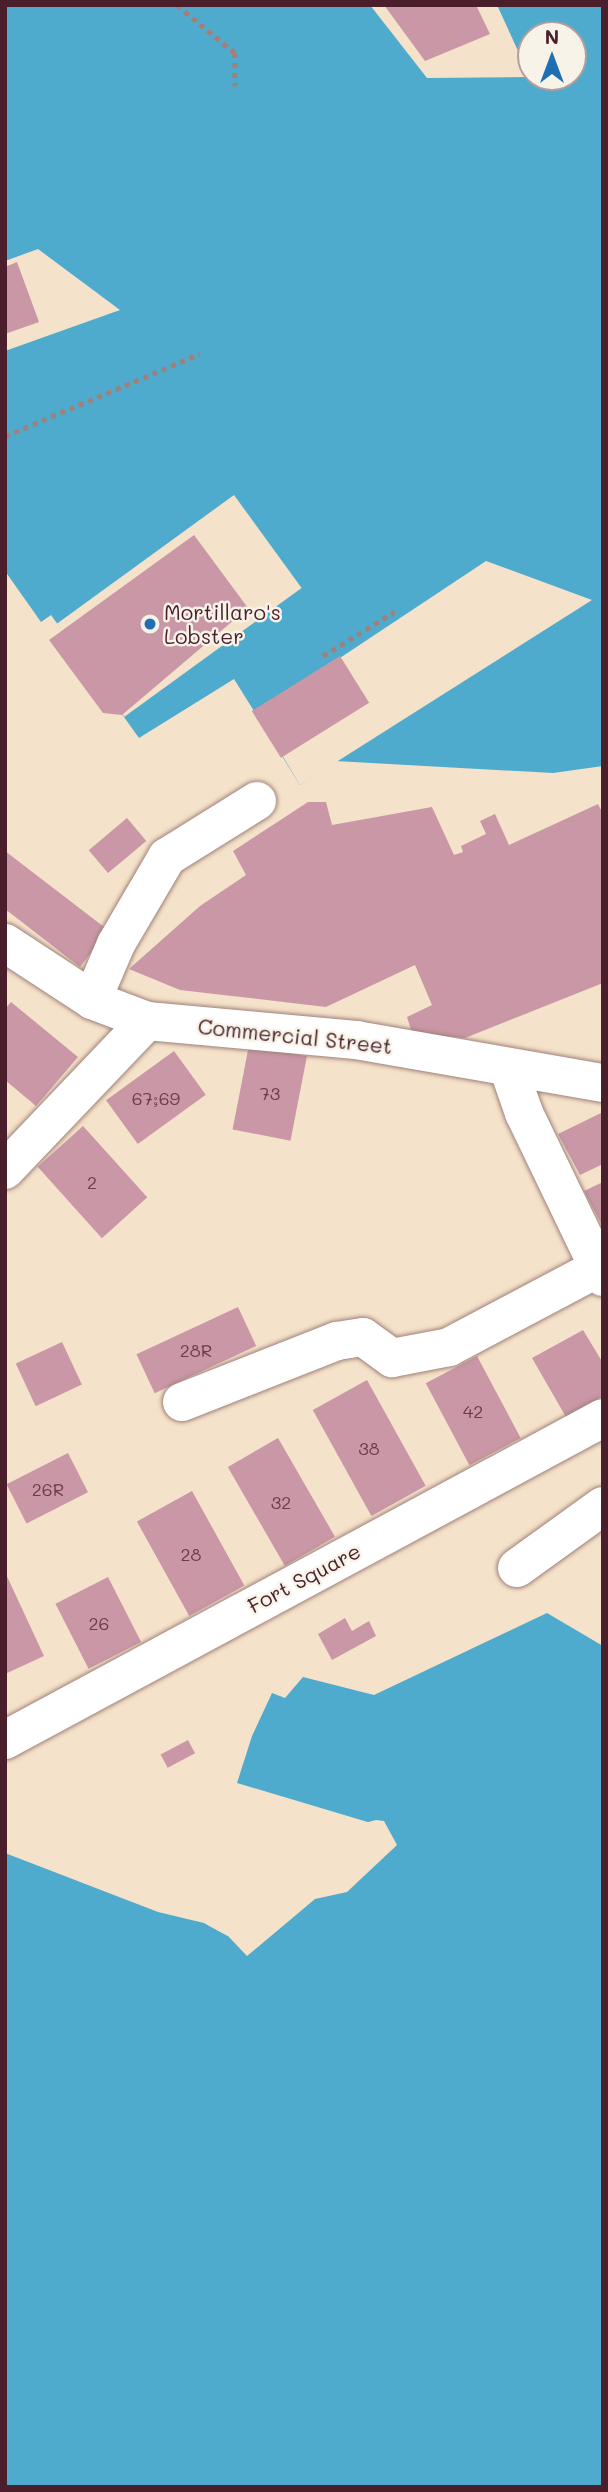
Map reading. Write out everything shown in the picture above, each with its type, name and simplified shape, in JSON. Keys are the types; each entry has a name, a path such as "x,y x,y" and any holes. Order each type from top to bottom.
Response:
{"street":[{"path":"92,1000 116,944 167,857 257,801"},
{"name":"Commercial Street","path":"5,943 92,1000 146,1021 356,1040 603,1083"},
{"path":"5,1170 146,1021"},
{"path":"182,1402 337,1341 363,1337 392,1359 449,1347 600,1272 524,1113 508,1067"},
{"name":"Fort Square","path":"5,1740 603,1418"},
{"path":"517,1568 603,1506"}],"path":[{"path":"177,5 235,53 235,86"},
{"path":"5,436 199,354"},
{"path":"323,656 394,611"}],"water":[{"path":"5,5 603,5 603,766 553,773 335,761 300,785 234,679 139,738 51,615 41,622 5,571"},
{"path":"547,1613 603,1646 603,2487 5,2487 5,1853 158,1912 204,1923 228,1936 343,1869 374,1843 371,1823 237,1783 252,1736 272,1693 285,1698 303,1677 374,1695"}],"pier":[{"path":"370,5 497,5 517,49 517,77 427,78"},
{"path":"38,249 120,310 5,351 5,261"},
{"name":"Mortillaro's Lobster","path":"234,495 302,588 124,717 57,624"},
{"path":"486,561 592,600 300,785 257,713"},
{"path":"384,1821 397,1845 347,1892 315,1899 247,1956 228,1936 204,1923 227,1932 293,1864 316,1856 343,1865 370,1842 368,1826 361,1824"}],"building":[{"path":"384,5 476,5 490,34 425,61"},
{"path":"17,262 39,322 5,334 5,267"},
{"name":"Mortillaro's Lobster","path":"194,535 248,608 122,715 103,713 49,640"},
{"path":"340,656 369,703 281,758 252,711"},
{"path":"308,802 326,802 332,825 432,807 454,855 463,852 461,846 486,834 480,821 495,814 509,845 598,804 603,814 603,983 465,1038 412,1033 407,1017 432,1005 415,965 326,1007 180,990 129,969 200,906 246,875 233,851"},
{"path":"127,818 146,841 108,873 89,850"},
{"path":"5,851 108,930 80,967 5,909"},
{"path":"11,1002 78,1057 36,1106 5,1080 5,1009"},
{"path":"249,1045 307,1056 291,1141 233,1129"},
{"path":"174,1051 206,1095 138,1144 106,1100"},
{"path":"601,1113 603,1164 580,1175 558,1134"},
{"path":"83,1126 147,1197 102,1238 38,1167"},
{"path":"603,1182 603,1227 584,1191"},
{"path":"238,1307 256,1346 155,1393 136,1354"},
{"path":"583,1330 603,1363 603,1396 566,1417 532,1358"},
{"path":"62,1342 82,1385 36,1406 16,1364"},
{"path":"477,1356 521,1438 469,1465 426,1383"},
{"path":"367,1380 426,1486 371,1516 313,1410"},
{"path":"278,1438 335,1537 285,1566 228,1467"},
{"path":"68,1453 88,1492 26,1524 7,1484"},
{"path":"192,1491 244,1585 189,1616 137,1522"},
{"path":"5,1572 44,1656 5,1674"},
{"path":"108,1577 141,1642 89,1669 55,1604"},
{"path":"345,1618 352,1631 369,1621 376,1636 332,1660 318,1634"},
{"path":"188,1740 195,1753 168,1768 161,1755"}],"place":[{"name":"Mortillaro's Lobster","path":"150,624"}]}
